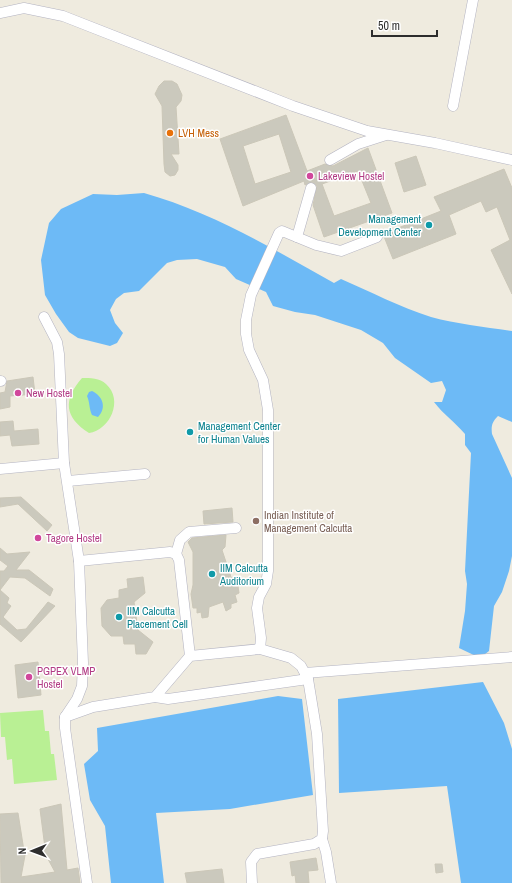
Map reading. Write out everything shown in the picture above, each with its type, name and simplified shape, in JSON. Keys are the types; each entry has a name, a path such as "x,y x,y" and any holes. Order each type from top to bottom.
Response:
{"street":[{"path":"453,106 473,0"},
{"path":"0,13 24,8 64,16 293,106 367,131 435,143 512,160"},
{"path":"330,160 358,144 387,135"},
{"path":"297,237 311,188"},
{"path":"260,648 261,638 257,608 259,597 266,584 268,571 269,417 263,380 249,350 246,334 246,320 251,295 279,232 282,231 341,251 377,237"},
{"path":"44,317 57,342 60,354 64,463 68,481 79,561 83,663 82,686 77,699 65,717 65,728 87,883"},
{"path":"0,469 64,463"},
{"path":"68,481 145,474"},
{"path":"176,554 180,540 184,534 189,532 236,528"},
{"path":"79,561 170,552 176,554 180,560 190,656"},
{"path":"155,697 190,656 260,648 291,658 301,666 306,676 317,734 323,831 322,839 326,852 330,883"},
{"path":"65,717 100,705 155,697 168,699 306,676 512,658"},
{"path":"252,883 251,862 257,854 314,844 322,839"}],"green space":[{"path":"82,378 95,379 104,382 114,398 114,406 108,420 96,431 89,433 75,421 69,408 69,401 72,394"},
{"path":"43,710 45,731 49,731 51,754 54,754 57,780 14,784 12,759 7,760 5,737 1,737 0,713"}],"water":[{"path":"144,193 194,210 242,232 334,283 341,279 397,304 431,317 512,331 512,422 498,416 492,424 492,434 512,478 512,556 502,592 494,606 489,651 480,658 459,648 465,611 467,584 465,571 471,453 465,445 465,434 434,402 442,402 446,390 442,381 431,383 395,358 383,343 361,330 315,315 295,312 273,306 266,292 236,279 225,267 197,259 177,260 167,263 139,291 124,293 116,299 110,310 115,323 123,333 117,343 110,346 78,338 69,332 45,295 41,260 49,223 61,209 93,194 117,195"},
{"path":"92,391 99,396 103,406 101,414 98,417 92,415 90,410 87,396 89,392"},
{"path":"483,682 504,723 512,749 512,883 461,883 447,786 339,793 338,699"},
{"path":"278,696 302,699 313,795 230,809 156,813 164,883 111,883 105,826 90,800 84,764 98,751 97,728"}],"building":[{"name":"LVH Mess","path":"164,81 172,81 177,84 182,95 181,101 176,107 179,154 171,154 178,165 178,170 175,175 170,176 165,172 164,164 162,106 155,94 159,86"},
{"name":"Lakeview Hostel","path":"286,115 307,171 325,164 333,166 368,148 392,213 324,237 313,205 317,186 312,182 305,185 304,181 243,206 220,139","holes":["279,134 291,172 255,184 243,146","358,171 371,203 334,216 322,184"]},
{"path":"416,156 426,185 404,192 395,163"},
{"name":"Management Development Center","path":"504,169 512,188 512,294 491,250 510,240 497,207 486,212 481,201 449,215 456,234 393,259 383,234 441,211 434,197"},
{"name":"New Hostel","path":"33,377 35,394 10,396 10,407 0,409 0,393 5,392 7,381"},
{"name":"New Hostel","path":"13,421 14,431 38,429 39,444 12,446 10,435 0,436 0,422"},
{"path":"21,497 52,525 47,531 18,504 0,507 0,498"},
{"path":"232,508 233,522 204,524 203,511"},
{"name":"IIM Calcutta Auditorium","path":"226,535 225,547 222,550 232,580 237,579 239,593 235,595 237,602 231,604 231,608 226,611 223,602 209,607 208,617 202,618 201,612 197,613 197,608 193,608 191,594 193,585 193,552 188,542 192,538"},
{"path":"0,548 7,554 30,552 16,570 29,570 53,589 50,596 25,578 10,577 0,590 0,571 4,571 8,566 0,560"},
{"name":"IIM Calcutta Placement Cell","path":"143,577 145,593 134,602 138,630 153,642 146,654 136,654 135,644 124,644 123,636 111,636 102,626 101,608 107,600 119,598 119,590 128,588 127,579"},
{"path":"0,590 9,598 7,603 11,606 3,617 17,630 26,629 48,602 55,606 21,642 0,624"},
{"name":"PGPEX VLMP Hostel","path":"38,662 41,695 18,698 15,665"},
{"path":"61,804 67,870 78,868 80,883 1,883 0,814 18,813 24,851 26,850 21,877 55,872 42,848 45,848 40,809"},
{"path":"316,858 318,870 308,871 309,883 296,883 295,875 292,876 290,862"},
{"path":"435,864 442,864 443,872 436,873"},
{"path":"222,869 224,883 187,883 185,873"}],"place":[{"name":"LVH Mess","path":"170,133"},
{"name":"Lakeview Hostel","path":"310,176"},
{"name":"Management Development Center","path":"429,225"},
{"name":"New Hostel","path":"18,393"},
{"name":"Management Center for Human Values","path":"190,432"},
{"name":"Indian Institute of Management Calcutta","path":"256,521"},
{"name":"Tagore Hostel","path":"38,538"},
{"name":"IIM Calcutta Auditorium","path":"212,574"},
{"name":"IIM Calcutta Placement Cell","path":"119,617"},
{"name":"PGPEX VLMP Hostel","path":"29,677"}]}
